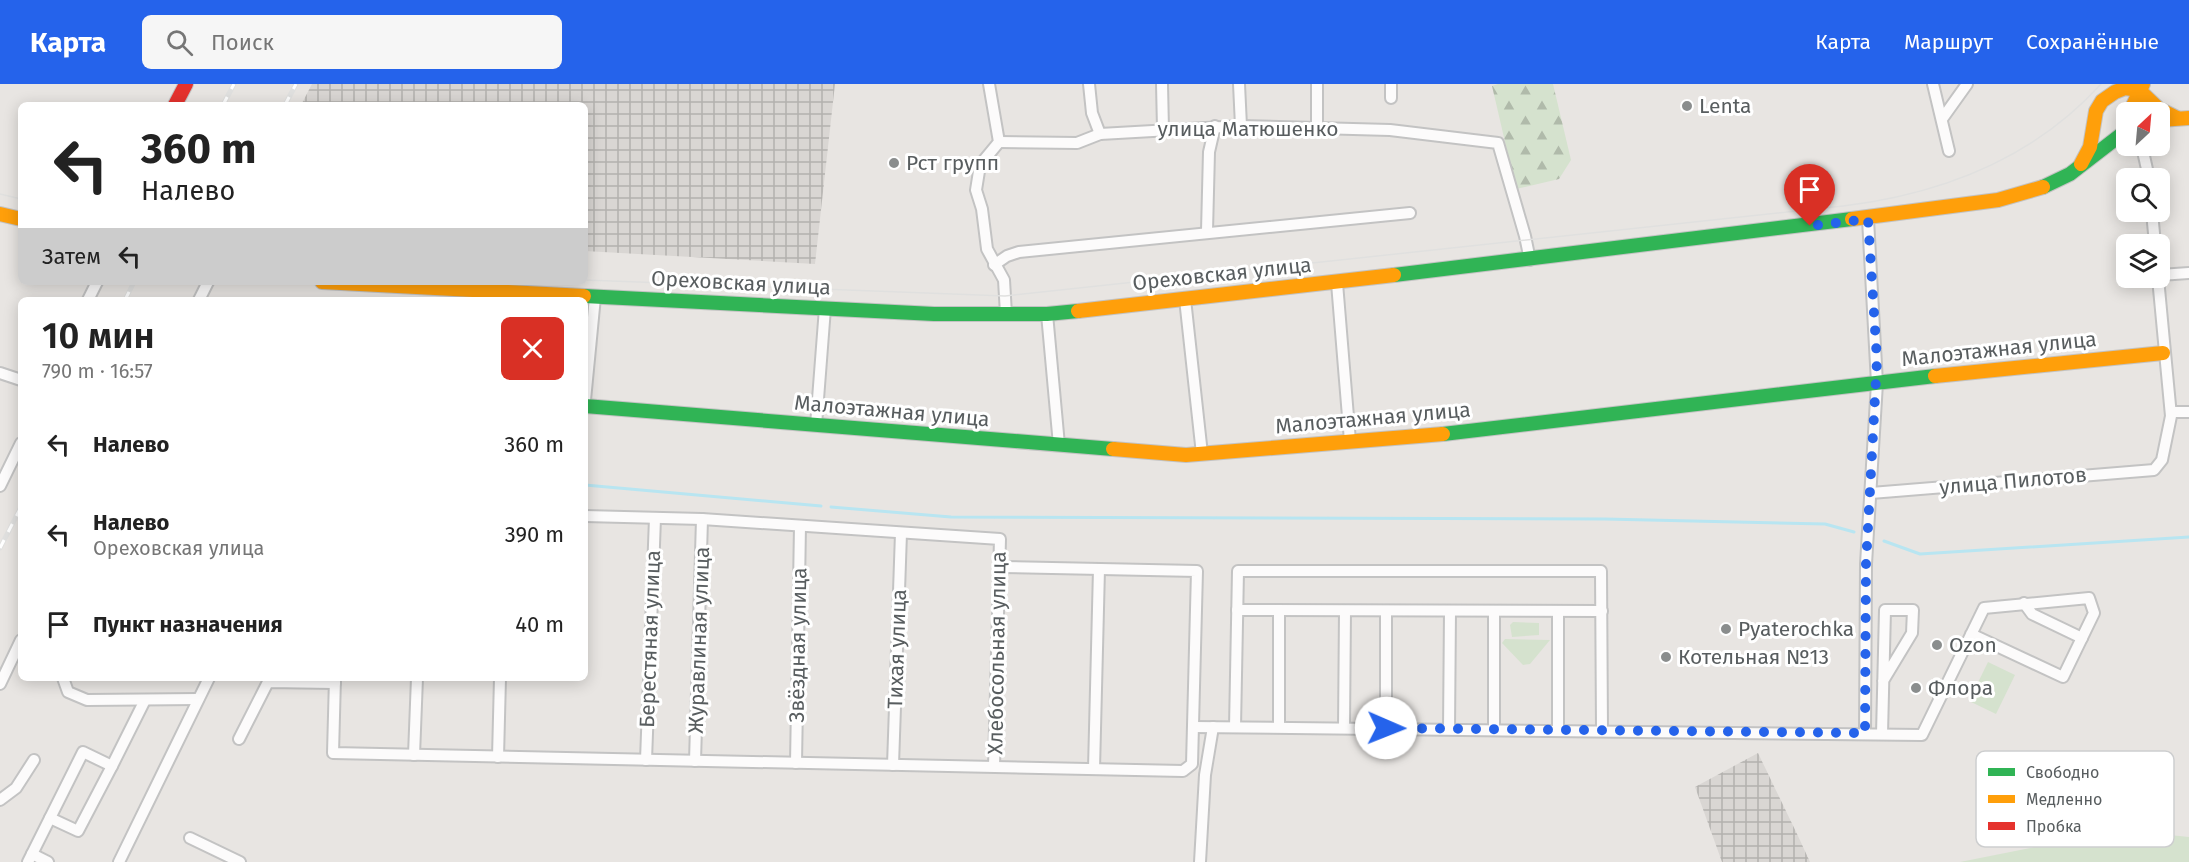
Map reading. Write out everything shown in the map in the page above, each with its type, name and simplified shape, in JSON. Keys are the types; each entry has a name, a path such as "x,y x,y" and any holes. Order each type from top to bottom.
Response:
{"main road":[{"path":"177,102 186,84"},
{"path":"2134,102 2141,87"},
{"path":"2141,87 2159,108 2183,118"},
{"path":"2080,166 2090,147 2096,111 2102,101 2125,88 2141,87"},
{"name":"Ореховская улица","path":"377,285 825,308 1047,315 1868,219 2023,196 2045,188 2080,166 2116,136"},
{"path":"0,214 18,218"},
{"name":"Малоэтажная улица","path":"588,406 1059,445 1203,454 1421,437 1469,430 1545,424 1819,388 2163,353"}],"street":[{"path":"989,84 999,142 988,152 980,165 976,181 987,249 1004,280 1006,314"},
{"path":"1089,84 1092,113 1100,134"},
{"path":"1162,84 1163,129"},
{"path":"1239,84 1241,126"},
{"path":"1317,84 1317,128"},
{"path":"1391,84 1391,98"},
{"path":"1933,84 1949,151"},
{"path":"1942,119 1967,84"},
{"path":"1207,231 1209,152 1215,126"},
{"name":"улица Матюшенко","path":"999,142 1077,143 1100,134 1241,126 1415,132 1498,143 1530,260"},
{"path":"994,265 1007,256 1019,252 1079,248 1207,231 1410,213"},
{"path":"1865,733 1866,564 1876,383 1868,219"},
{"path":"2170,275 2189,273"},
{"path":"1337,282 1350,441"},
{"path":"2160,288 2163,353 2171,412 2189,412"},
{"path":"588,372 596,297"},
{"path":"1185,299 1203,454"},
{"path":"816,425 825,308"},
{"path":"1047,315 1059,445"},
{"path":"0,373 18,379"},
{"name":"улица Пилотов","path":"1871,493 2154,470 2162,460 2171,412"},
{"path":"0,486 3,474 18,448"},
{"path":"588,516 702,519 900,533"},
{"name":"Берестяная улица","path":"646,760 654,518"},
{"name":"Журавлиная улица","path":"695,761 702,519"},
{"name":"Звёздная улица","path":"796,763 800,526"},
{"name":"Хлебосольная улица","path":"900,533 1000,539 994,766"},
{"name":"Тихая улица","path":"893,765 900,533"},
{"path":"335,681 333,753 1184,771 1189,768 1192,764 1197,571 1001,567"},
{"path":"1094,769 1099,569"},
{"path":"1235,727 1238,571 1601,571 1602,730"},
{"path":"1193,727 1922,735 1971,634 1984,608 2089,598 2094,613 2063,676 1971,634"},
{"path":"2024,603 2031,614 2082,638"},
{"path":"1237,610 1602,611"},
{"path":"1882,734 1883,681 1885,610 1913,610 1912,633 1883,681"},
{"path":"1279,611 1280,727"},
{"path":"1344,728 1346,611"},
{"path":"1386,611 1386,728"},
{"path":"1449,729 1450,611"},
{"path":"1494,611 1494,729"},
{"path":"1558,611 1558,730"},
{"path":"0,684 18,646"},
{"path":"64,681 68,692 77,698 87,700 198,699"},
{"path":"118,862 208,681"},
{"path":"239,739 268,682 302,681"},
{"path":"414,755 417,681"},
{"path":"498,757 500,681"},
{"path":"50,818 78,831 145,700"},
{"path":"1200,862 1205,775 1213,727"},
{"path":"48,862 30,858 83,752 112,766"},
{"path":"0,800 16,788 34,760"},
{"path":"190,837 240,862"}],"shaded area":[{"path":"312,84 835,84 815,264 588,251 588,102 303,102"},
{"path":"1758,753 1810,862 1722,862 1695,787"}],"green space":[{"path":"1498,84 1553,84 1571,160 1559,179 1516,189 1492,86"},
{"path":"1513,622 1539,623 1539,635 1512,637 1510,625"},
{"path":"1505,639 1550,640 1530,664 1523,665 1502,643"},
{"path":"1988,662 2015,675 1996,714 1969,701"},
{"path":"2174,835 2189,837 2189,862 1960,862 2035,847 2174,847"}],"waterway":[{"path":"588,485 821,506"},
{"path":"831,507 951,517 1605,519 1825,524 1854,532"},
{"path":"1884,541 1920,554 2189,537"}],"tram line":[{"path":"588,280 1005,296 1843,206 1915,192 1983,169 2046,133 2101,84"},
{"path":"0,194 18,198"}],"railway":[{"path":"225,102 234,84"},
{"path":"287,102 296,84"},
{"path":"126,297 132,285"},
{"path":"0,548 18,513"}],"traffic: fast":[{"path":"2043,187 2070,174 2116,138"},
{"path":"1394,275 1852,219"},
{"path":"584,296 934,314 1047,314 1078,311"},
{"path":"1443,434 1935,376"},
{"path":"588,406 1113,449"}],"traffic: slow":[{"path":"2135,102 2143,84"},
{"path":"2081,164 2090,147 2096,111 2102,101 2115,92 2125,88 2139,90 2159,109 2177,118"},
{"path":"2170,119 2189,118"},
{"path":"1852,219 1998,200 2043,187"},
{"path":"0,214 18,218"},
{"path":"1078,311 1394,275"},
{"path":"378,285 584,296"},
{"path":"1935,376 2163,353"},
{"path":"1113,449 1186,455 1443,434"}],"traffic: jam":[{"path":"177,102 186,84"}],"place":[{"name":"Lenta","path":"1687,106"},
{"name":"Рст групп","path":"894,163"},
{"name":"Pyaterochka","path":"1726,629"},
{"name":"Ozon","path":"1937,645"},
{"name":"Котельная №13","path":"1666,657"},
{"name":"Флора","path":"1916,688"}],"route":[{"path":"1386,728 1865,733 1868,600 1866,564 1877,360 1870,237 1868,219 1810,226"}]}
